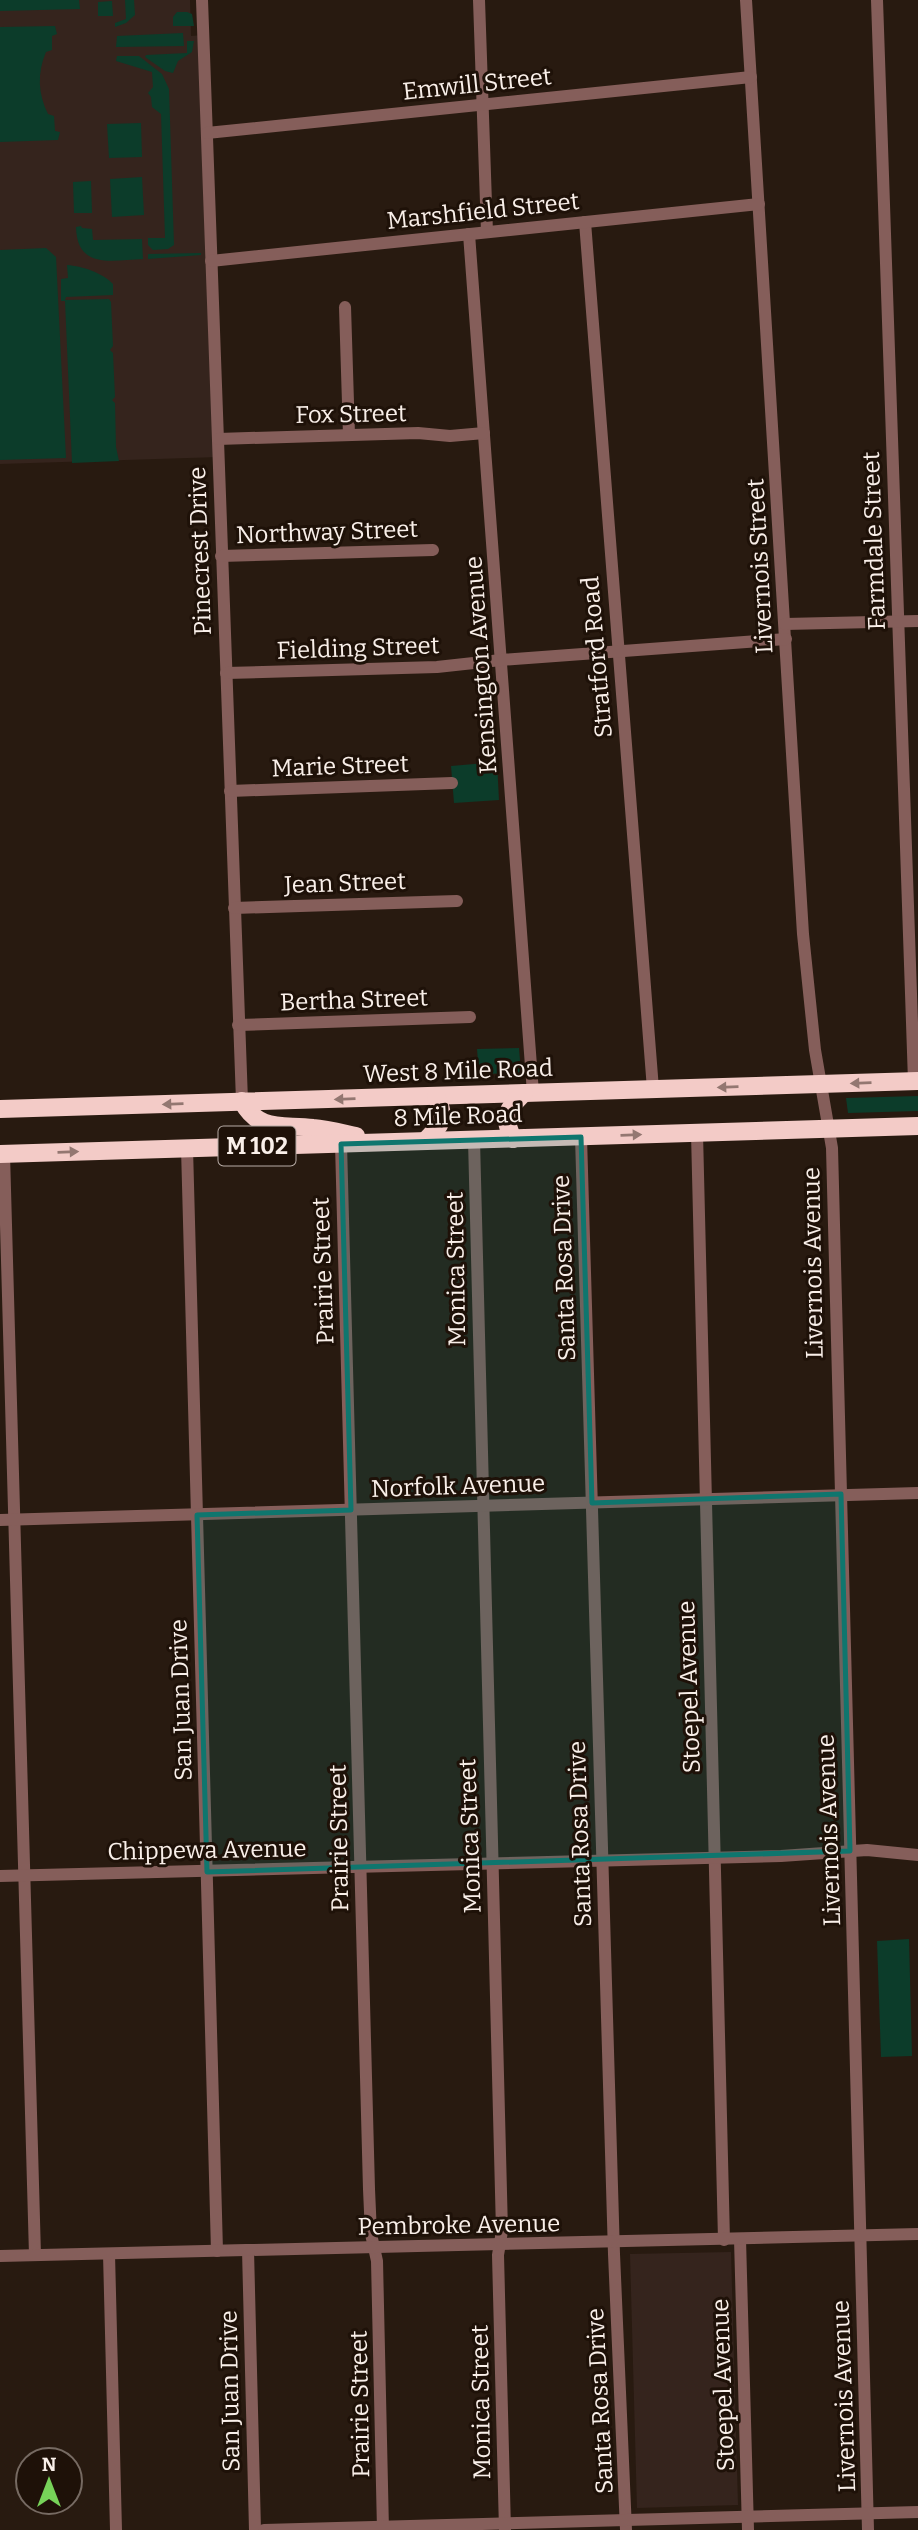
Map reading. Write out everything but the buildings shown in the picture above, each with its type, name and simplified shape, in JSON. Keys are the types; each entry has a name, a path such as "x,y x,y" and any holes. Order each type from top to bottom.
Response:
{"highway":[{"name":"West 8 Mile Road","path":"0,1109 916,1081"},
{"path":"513,1139 506,1125 507,1113 529,1093"},
{"path":"425,1141 437,1129 442,1119 442,1108 436,1096"},
{"path":"242,1101 253,1116 273,1126 313,1128 385,1142"},
{"name":"8 Mile Road","path":"2,1154 918,1126"}],"street":[{"name":"Pinecrest Drive","path":"202,0 242,1101"},
{"path":"479,0 487,232"},
{"name":"Livernois Street","path":"746,0 803,934 820,1084 828,1129"},
{"name":"Farmdale Street","path":"877,0 916,1081"},
{"name":"Emwill Street","path":"206,133 751,77"},
{"name":"Marshfield Street","path":"211,261 759,204"},
{"name":"Stratford Road","path":"585,222 653,1089"},
{"name":"Kensington Avenue","path":"469,234 501,660 529,1093"},
{"path":"345,307 349,435"},
{"name":"Fox Street","path":"218,439 418,433 450,436 484,433"},
{"name":"Northway Street","path":"221,556 433,550"},
{"path":"785,624 918,621"},
{"name":"Fielding Street","path":"226,673 437,667 786,639"},
{"name":"Marie Street","path":"230,791 452,783"},
{"name":"Jean Street","path":"234,908 457,901"},
{"name":"Bertha Street","path":"238,1025 470,1017"},
{"name":"Livernois Avenue","path":"828,1129 832,1148 868,2530"},
{"name":"Stoepel Avenue","path":"697,1133 724,2240"},
{"name":"Santa Rosa Drive","path":"581,1137 614,2243 626,2525"},
{"name":"Monica Street","path":"474,1140 502,2231 498,2257 505,2527"},
{"name":"Prairie Street","path":"341,1144 371,2234 377,2261 383,2528"},
{"name":"San Juan Drive","path":"187,1148 217,2251"},
{"path":"2,1154 35,2255"},
{"name":"Norfolk Avenue","path":"0,1520 918,1493"},
{"name":"Chippewa Avenue","path":"0,1876 602,1861 832,1854 850,1851 914,1854"},
{"name":"Pembroke Avenue","path":"0,2256 918,2234"},
{"name":"Stoepel Avenue","path":"740,2239 748,2523"},
{"name":"San Juan Drive","path":"248,2250 255,2530"},
{"path":"109,2253 116,2530"},
{"path":"264,2530 748,2523 868,2512 918,2512"}],"highlighted area":[{"path":"581,1137 592,1503 841,1494 850,1851 207,1872 197,1515 351,1510 341,1144"}],"shaded area":[{"path":"0,0 190,0 191,36 204,35 219,457 0,464"},
{"path":"731,2252 738,2505 637,2508 630,2254"}],"green space":[{"path":"0,0 79,0 80,9 0,11"},
{"path":"125,0 134,0 135,15 126,23 115,27 115,23 126,19"},
{"path":"112,1 113,16 98,16 98,2"},
{"path":"177,12 192,14 194,26 173,26 173,17"},
{"path":"55,26 57,34 52,36 52,50 46,52 43,60 40,83 48,114 54,116 55,131 60,132 58,140 0,142 0,27"},
{"path":"183,33 184,46 116,47 117,36"},
{"path":"187,41 194,41 192,52 178,61 173,73 165,71 145,57 187,53"},
{"path":"117,56 139,56 162,74 169,89 174,245 168,249 153,250 148,245 148,238 165,238 161,114 152,107 148,93 153,87 152,72 116,61"},
{"path":"141,123 142,157 109,158 107,124"},
{"path":"142,177 144,215 112,217 110,179"},
{"path":"91,181 92,213 74,213 73,182"},
{"path":"76,227 92,229 93,240 142,239 143,259 108,261 89,256 78,241"},
{"path":"46,248 56,257 66,458 0,460 0,250"},
{"path":"148,254 201,255 148,259"},
{"path":"67,265 92,271 113,284 113,295 66,297 65,300 109,299 111,302 113,346 110,350 113,353 115,397 112,400 115,403 119,461 72,463 65,301 61,301 61,279 68,278"},
{"path":"497,762 499,800 454,803 451,766"},
{"path":"519,1048 521,1073 479,1074 477,1049"},
{"path":"918,1096 918,1111 848,1113 846,1098"},
{"path":"909,1939 912,2056 881,2057 877,1941"}]}
